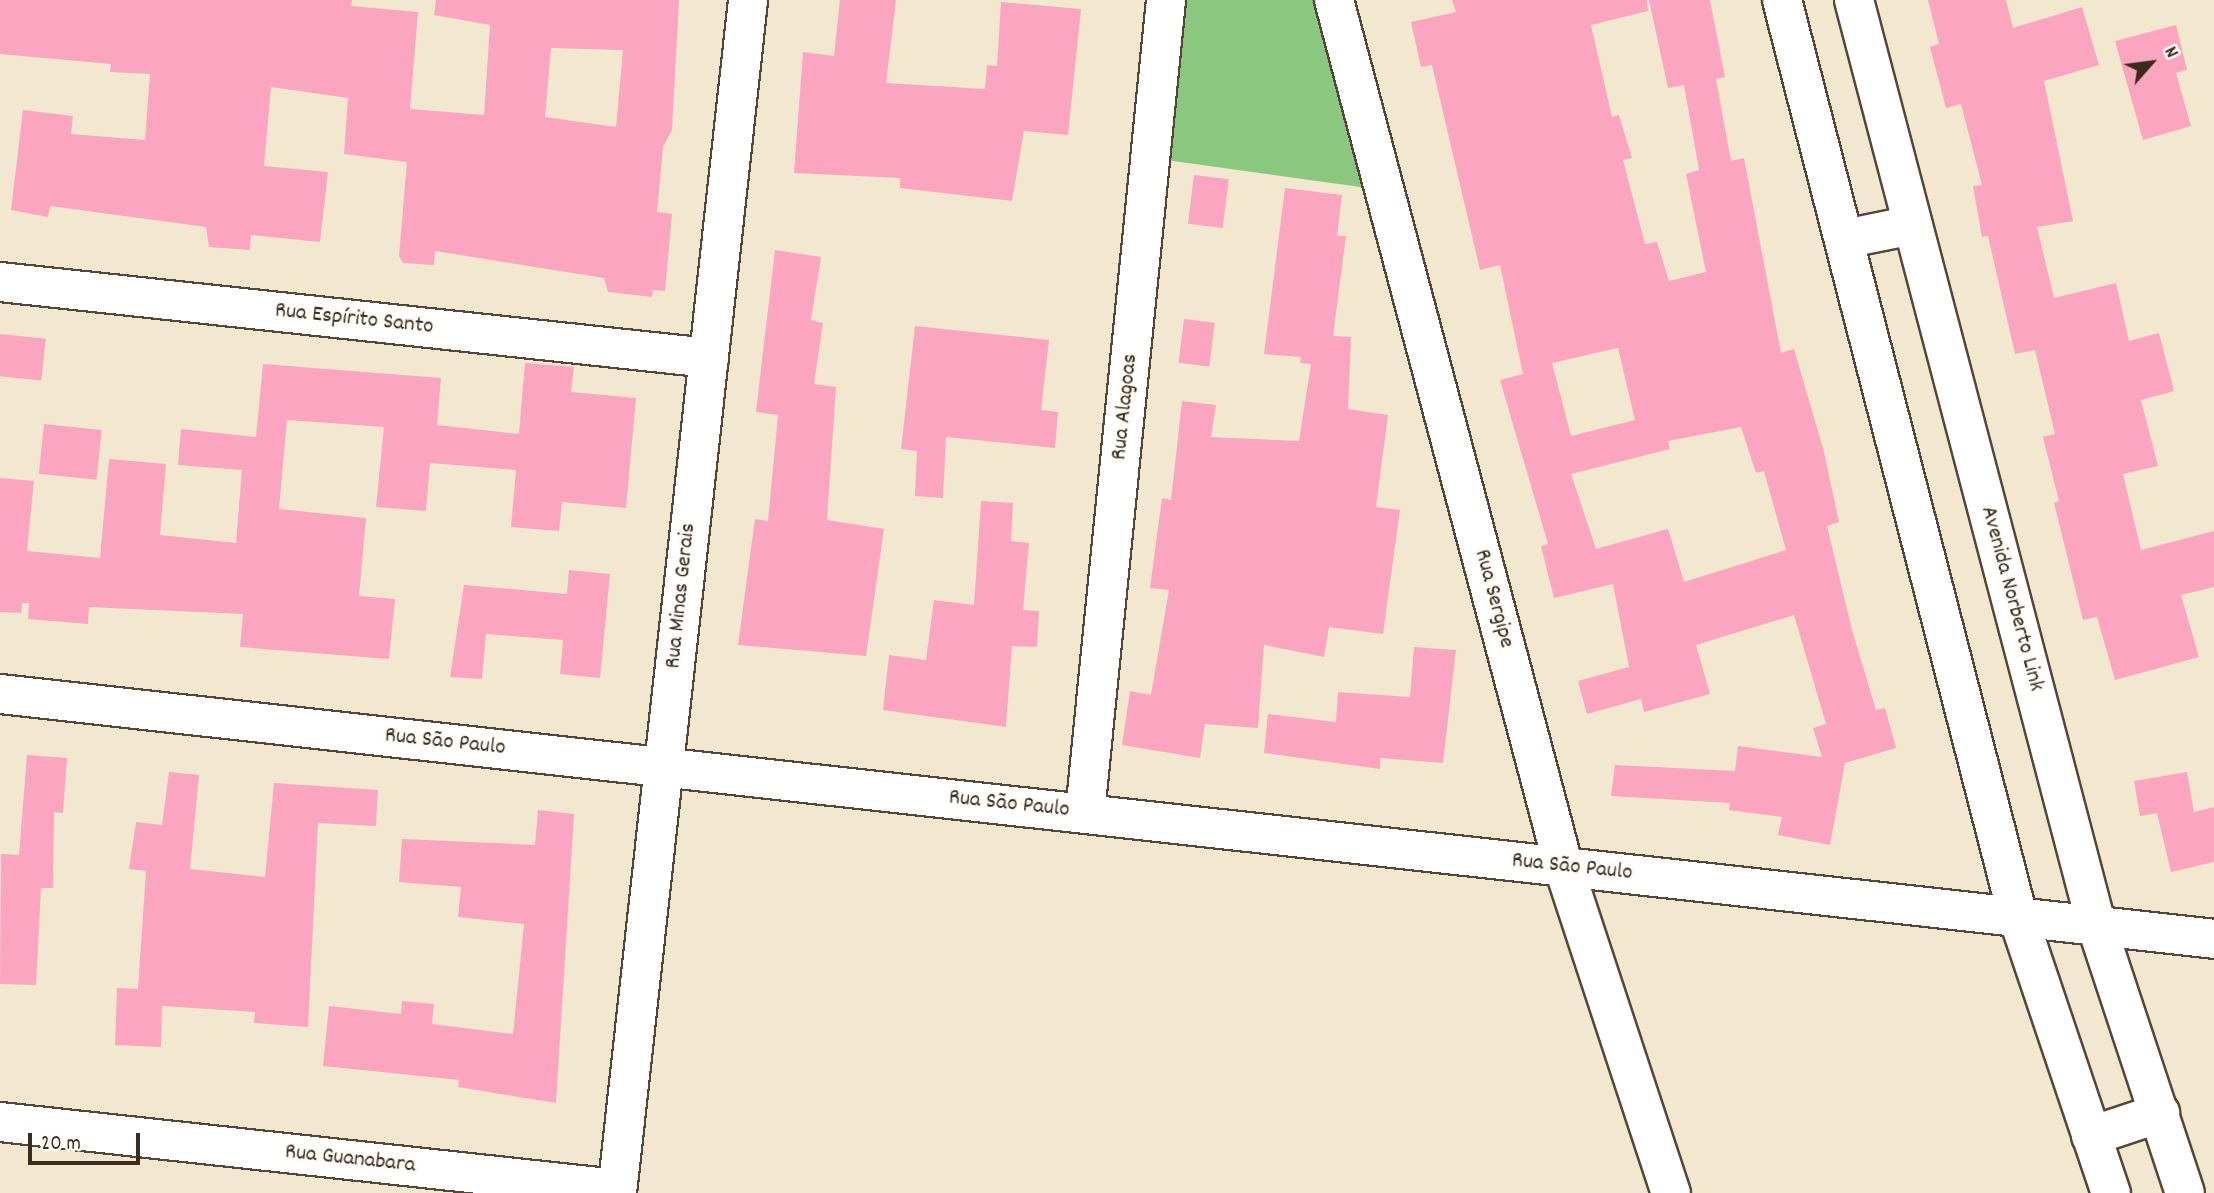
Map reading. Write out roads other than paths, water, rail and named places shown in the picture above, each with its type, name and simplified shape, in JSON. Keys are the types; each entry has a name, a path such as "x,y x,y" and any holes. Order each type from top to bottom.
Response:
{"street":[{"name":"Rua Minas Gerais","path":"617,1191 748,0"},
{"name":"Rua Alagoas","path":"1085,813 1167,0"},
{"name":"Rua Sergipe","path":"1334,0 1564,868 1671,1193"},
{"path":"1782,0 2018,917 2111,1193"},
{"name":"Avenida Norberto Link","path":"1854,0 2096,925 2185,1193"},
{"path":"1844,239 1913,225"},
{"name":"Rua Espírito Santo","path":"0,282 709,358"},
{"name":"Rua São Paulo","path":"0,694 2214,939"},
{"path":"2091,1136 2160,1113"},
{"name":"Rua Guanabara","path":"0,1122 617,1191"}]}
